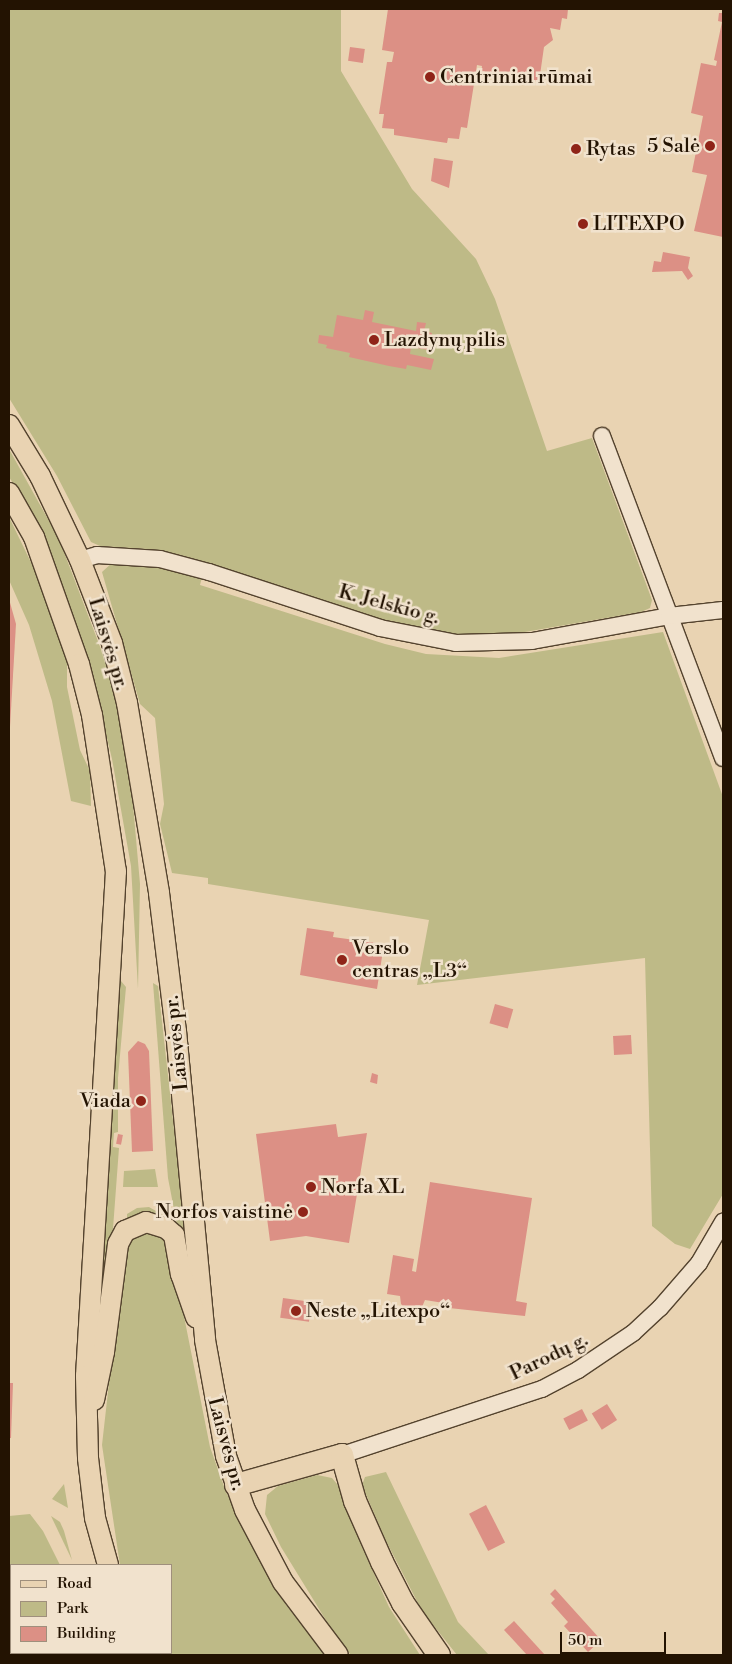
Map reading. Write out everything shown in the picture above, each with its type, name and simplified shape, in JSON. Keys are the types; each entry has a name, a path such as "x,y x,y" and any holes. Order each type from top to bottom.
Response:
{"highway":[{"path":"236,1485 342,1455 356,1501 382,1562 403,1603 439,1655"}],"main road":[{"name":"Laisvės pr.","path":"9,425 40,476 80,560 112,643 126,704 159,893 176,1031 205,1340 219,1431 236,1485 283,1582 338,1655"},
{"name":"Laisvės pr.","path":"9,493 34,537 79,664 92,715 116,871 87,1329 87,1423 95,1518 108,1564"},
{"path":"87,1423 104,1352 118,1244 125,1231 146,1222 161,1226 174,1235 181,1274 205,1340"}],"street":[{"path":"602,436 723,758"},
{"name":"K. Jelskio g.","path":"80,560 97,555 160,559 380,628 420,638 456,643 532,641 669,616 723,610"},
{"name":"Parodų g.","path":"342,1455 542,1389 578,1370 633,1333 660,1308 698,1263 723,1222"}],"green space":[{"path":"9,9 341,9 341,71 412,189 476,259 495,299 547,451 592,438 652,600 650,608 641,612 519,633 466,636 432,632 394,624 181,555 147,549 100,546 91,542 57,476 9,398"},
{"path":"9,449 59,539 107,665 121,726 132,793 140,884 138,989 131,866 112,759 97,697 24,501 9,477"},
{"path":"9,517 41,583 67,658 67,687 80,750 90,771 91,806 71,801 52,701 29,625 9,580"},
{"path":"113,562 171,568 202,577 200,585 385,644 426,654 499,658 663,632 723,797 723,1194 690,1249 675,1244 652,1226 645,958 417,985 429,920 208,884 208,878 172,873 160,824 164,804 155,718 140,704 102,572"},
{"path":"121,981 126,987 118,1078 118,1132 114,1133 113,1147 119,1148 112,1242 103,1298 99,1298 118,982"},
{"path":"153,983 158,986 190,1272 186,1272 168,1178"},
{"path":"155,1169 158,1187 123,1187 124,1171"},
{"path":"149,1207 163,1215 137,1214 127,1219 127,1214 137,1208"},
{"path":"140,1230 162,1235 170,1246 210,1447 226,1492 286,1605 326,1655 160,1654 172,1654 172,1564 120,1564 102,1445 126,1241"},
{"path":"386,1472 458,1622 489,1655 457,1655 422,1611 385,1539 362,1485 365,1477"},
{"path":"317,1475 332,1478 347,1496 362,1547 389,1607 420,1655 351,1655 340,1643 281,1547 265,1514 267,1495 278,1486"},
{"path":"64,1484 68,1508 52,1499"},
{"path":"30,1514 43,1531 60,1564 10,1564 10,1568 9,1516"},
{"path":"51,1516 60,1522 72,1560"}],"building":[{"name":"Centriniai rūmai","path":"388,9 568,9 567,19 562,18 560,30 550,28 553,40 544,47 539,82 481,73 482,66 477,65 467,128 461,127 459,139 448,138 447,143 394,135 394,129 382,128 384,114 379,114 387,62 392,62 394,52 382,50"},
{"name":"5 Salė","path":"719,13 723,13 723,237 694,231 707,175 692,172 703,116 691,113 701,63 716,66 717,61 714,60 722,22 718,21"},
{"path":"350,47 365,49 363,63 348,61"},
{"path":"434,158 453,161 449,188 431,181"},
{"path":"663,252 690,257 688,268 693,276 688,280 682,271 652,272 654,261 661,262"},
{"name":"Lazdynų pilis","path":"365,310 374,312 372,322 416,331 417,322 426,323 424,331 432,333 429,350 411,347 410,354 434,359 431,370 407,365 406,369 349,357 350,353 326,348 327,345 318,343 319,335 333,337 337,315 363,320"},
{"path":"9,599 16,624 10,727 9,727"},
{"name":"Verslo centras „L3“","path":"307,928 334,932 333,937 384,944 377,989 300,975"},
{"path":"495,1004 513,1009 508,1028 489,1023"},
{"path":"631,1035 632,1054 614,1055 613,1036"},
{"name":"Viada","path":"138,1041 145,1044 149,1051 153,1151 132,1152 128,1052"},
{"path":"372,1073 378,1075 377,1084 370,1082"},
{"name":"Norfa XL","path":"336,1124 338,1137 367,1133 349,1243 306,1236 270,1241 256,1134"},
{"path":"118,1134 123,1135 121,1145 116,1144"},
{"path":"430,1182 532,1198 516,1301 527,1303 525,1316 449,1308 450,1304 425,1300 422,1307 415,1311 407,1310 401,1304 400,1296 387,1294 393,1255 414,1259 412,1271 416,1272"},
{"path":"283,1298 312,1302 309,1322 280,1318"},
{"path":"325,1310 331,1310 330,1318 324,1318"},
{"path":"9,1383 13,1383 11,1438 9,1438"},
{"path":"607,1404 617,1420 602,1430 592,1414"},
{"path":"582,1409 588,1421 569,1430 563,1419"},
{"path":"486,1505 505,1542 488,1551 469,1514"},
{"path":"555,1589 601,1640 588,1652 564,1626 568,1622 551,1603 555,1599 550,1594"},
{"path":"514,1621 545,1655 527,1655 504,1630"}],"place":[{"name":"Centriniai rūmai","path":"430,77"},
{"name":"5 Salė","path":"710,146"},
{"name":"Rytas","path":"576,149"},
{"name":"LITEXPO","path":"583,224"},
{"name":"Lazdynų pilis","path":"374,340"},
{"name":"Verslo centras „L3“","path":"342,960"},
{"name":"Viada","path":"141,1101"},
{"name":"Norfa XL","path":"311,1187"},
{"name":"Norfos vaistinė","path":"303,1212"},
{"name":"Neste „Litexpo“","path":"296,1311"}]}
